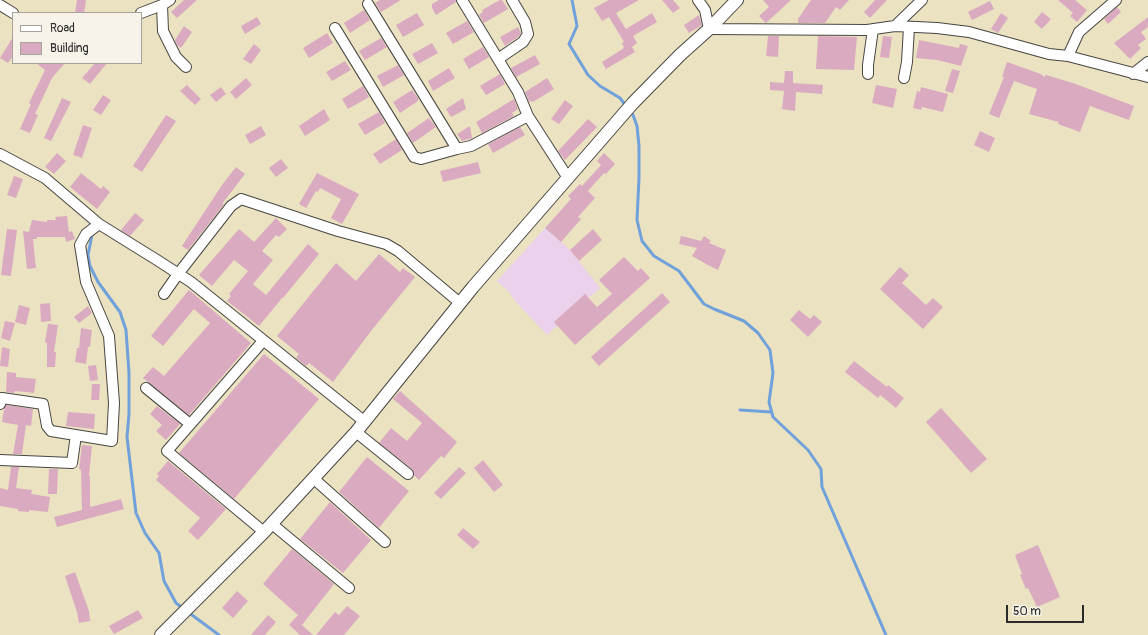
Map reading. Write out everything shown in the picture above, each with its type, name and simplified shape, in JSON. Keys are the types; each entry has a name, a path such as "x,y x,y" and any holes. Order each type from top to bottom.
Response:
{"street":[{"path":"462,0 518,92 528,116 568,178"},
{"path":"498,59 523,42 528,34 525,22 512,0"},
{"path":"698,0 705,10 710,29"},
{"path":"161,635 268,528 356,432 466,295 633,103 680,55 710,29 737,0"},
{"path":"895,26 922,0"},
{"path":"1068,56 1079,32 1116,0"},
{"path":"142,13 166,3 163,31 176,57 186,67"},
{"path":"368,4 457,149"},
{"path":"0,5 12,12"},
{"path":"710,29 874,29 895,26 937,28 969,32 1049,54 1068,56 1148,77"},
{"path":"904,78 907,62 909,27"},
{"path":"335,28 414,157 421,159 471,146 528,116"},
{"path":"868,74 874,29"},
{"path":"1133,74 1148,62"},
{"path":"2,157 45,178 99,224 191,282 365,422"},
{"path":"164,294 231,206 241,199 386,244 466,295"},
{"path":"0,404 2,398 43,404 47,426 51,431 112,441 114,403 110,336 86,282 80,245 86,234 99,224"},
{"path":"263,341 167,451 349,588"},
{"path":"146,388 190,424"},
{"path":"356,432 408,474"},
{"path":"0,460 72,464 76,435"},
{"path":"314,478 385,542"}],"shaded area":[{"path":"545,228 570,250 600,288 547,335 516,302 508,291 497,281"}],"building":[{"path":"77,0 86,0 84,12 75,12"},
{"path":"184,0 197,0 177,18 171,12"},
{"path":"380,0 401,0 381,12 375,3"},
{"path":"439,0 456,0 456,2 436,15 432,8 432,4"},
{"path":"502,0 508,9 484,23 479,15 483,12 482,10"},
{"path":"609,0 639,0 616,13 626,29 652,13 657,22 633,36 637,43 632,47 635,52 606,69 602,62 624,48 622,43 624,42 609,17 602,21 594,8"},
{"path":"662,0 673,0 680,8 673,13"},
{"path":"763,0 791,0 766,23 759,16 769,7"},
{"path":"811,0 849,0 840,10 836,7 825,23 798,23 798,19"},
{"path":"875,0 887,0 870,18 864,12"},
{"path":"1058,0 1075,0 1087,10 1077,22 1070,16 1073,13"},
{"path":"990,1 994,9 972,20 968,12"},
{"path":"1117,7 1121,12 1108,24 1104,19"},
{"path":"364,10 370,20 350,33 344,23"},
{"path":"1042,12 1051,19 1042,29 1034,22"},
{"path":"417,13 424,25 403,37 396,25"},
{"path":"1001,13 1008,18 998,33 991,29"},
{"path":"699,15 702,25 689,33 684,25"},
{"path":"257,17 261,24 245,34 241,26"},
{"path":"1148,17 1148,27 1141,32 1146,39 1138,45 1141,48 1130,59 1114,43"},
{"path":"467,21 474,32 453,44 446,33"},
{"path":"184,26 192,32 181,48 177,45 175,40"},
{"path":"518,27 521,33 518,37 505,46 500,37"},
{"path":"327,33 333,43 309,58 303,48"},
{"path":"768,36 779,36 778,57 766,56"},
{"path":"818,36 857,37 854,70 816,69"},
{"path":"883,36 892,37 889,58 880,57"},
{"path":"381,38 387,47 365,60 359,51"},
{"path":"12,39 12,57 8,63 0,58"},
{"path":"919,40 959,48 960,44 968,46 961,66 937,60 916,58"},
{"path":"432,43 438,53 418,64 412,54"},
{"path":"254,44 261,50 251,64 243,59"},
{"path":"483,47 489,57 469,69 463,59"},
{"path":"535,55 540,64 516,77 511,68"},
{"path":"345,61 351,70 332,81 326,72"},
{"path":"1007,62 1041,74 1044,77 1046,75 1073,83 1134,106 1129,120 1090,106 1080,132 1058,124 1059,122 1029,114 1037,89 1014,81 999,118 989,114 1004,77 1002,77"},
{"path":"37,64 64,64 52,78 35,114 38,115 30,133 20,129 31,104 29,103 45,70"},
{"path":"94,64 106,64 90,84 82,78"},
{"path":"398,65 404,75 383,87 377,76"},
{"path":"449,68 455,78 433,91 428,81"},
{"path":"952,69 960,71 953,93 945,91"},
{"path":"785,71 793,71 793,83 823,85 822,94 796,92 795,111 782,109 784,91 770,90 770,82 784,83"},
{"path":"500,74 505,84 486,95 480,86"},
{"path":"246,78 252,85 236,99 230,92"},
{"path":"547,78 554,89 533,102 529,102 525,92"},
{"path":"187,85 201,99 195,105 180,91"},
{"path":"876,85 897,89 893,108 872,103"},
{"path":"363,86 369,97 348,109 342,99"},
{"path":"221,87 226,94 216,102 210,95"},
{"path":"921,87 948,94 943,112 922,107 921,110 913,108 917,91 920,92"},
{"path":"412,90 418,98 418,101 400,113 393,102"},
{"path":"103,95 111,100 101,115 93,110"},
{"path":"62,98 71,102 51,141 44,138"},
{"path":"463,98 466,109 451,117 446,109"},
{"path":"514,99 518,109 512,113 514,116 482,133 476,122"},
{"path":"565,100 573,106 559,124 551,119"},
{"path":"324,109 330,120 305,136 299,126"},
{"path":"379,112 385,123 365,135 358,124"},
{"path":"166,115 176,121 142,172 133,166"},
{"path":"429,118 436,127 413,143 407,133"},
{"path":"588,119 597,127 565,160 558,151"},
{"path":"83,125 92,128 82,158 73,155"},
{"path":"261,126 266,135 250,144 245,135"},
{"path":"470,126 472,138 462,141 457,134"},
{"path":"520,127 525,135 493,153 488,144"},
{"path":"980,131 995,138 989,152 974,145"},
{"path":"396,139 402,150 380,164 373,154"},
{"path":"57,153 66,161 54,174 45,167"},
{"path":"604,153 615,164 606,174 604,173 588,191 595,198 578,217 581,219 561,242 545,228 571,199 568,196 580,184 582,186 601,165 597,161"},
{"path":"281,159 288,168 276,177 269,168"},
{"path":"478,162 481,173 443,182 440,171"},
{"path":"236,167 245,174 188,250 182,246 222,185"},
{"path":"81,173 101,189 103,186 110,192 97,209 70,187"},
{"path":"317,173 359,194 342,224 331,218 341,199 320,188 318,192 316,191 306,208 299,204"},
{"path":"14,176 23,179 16,198 7,195"},
{"path":"135,213 144,220 130,236 121,230"},
{"path":"67,216 69,232 72,231 75,239 66,242 65,237 37,237 37,239 33,239 36,268 27,269 23,231 29,232 32,220 47,222 47,220 56,220 55,217"},
{"path":"276,218 287,229 279,237 276,235 262,251 273,260 253,284 266,295 308,244 319,254 259,326 227,301 231,296 229,294 248,271 234,260 212,286 199,275 239,229 254,242"},
{"path":"7,229 17,230 11,276 1,275"},
{"path":"593,229 602,240 579,261 570,250"},
{"path":"681,236 701,241 704,236 711,241 709,243 726,250 718,270 692,256 697,248 679,244"},
{"path":"379,254 400,272 403,268 415,277 371,331 333,382 309,363 306,366 296,358 299,354 277,336 336,263 356,281"},
{"path":"624,257 638,271 641,268 650,278 575,345 554,322 585,294 597,307 612,294 599,280"},
{"path":"900,267 909,275 902,283 926,305 933,298 943,307 923,329 880,289"},
{"path":"189,290 251,343 189,415 143,378 153,367 164,376 210,323 194,309 163,346 151,336"},
{"path":"662,293 670,302 599,366 591,357"},
{"path":"50,303 51,321 41,322 40,304"},
{"path":"19,305 30,308 26,325 15,322"},
{"path":"88,306 92,313 79,323 74,317"},
{"path":"799,310 810,319 814,315 822,322 808,337 790,320"},
{"path":"5,321 15,323 10,341 1,338"},
{"path":"48,324 58,325 54,352 56,352 55,367 47,367 47,343 45,342"},
{"path":"81,328 92,330 86,364 75,362 77,348 79,348"},
{"path":"2,347 10,349 8,367 0,366"},
{"path":"264,354 319,399 234,499 179,453"},
{"path":"854,361 887,387 888,385 904,398 896,408 880,395 878,398 845,372"},
{"path":"96,365 98,380 90,381 88,366"},
{"path":"7,372 16,373 16,377 36,379 34,393 15,391 14,393 6,392"},
{"path":"92,384 100,384 99,400 91,400"},
{"path":"400,391 457,442 444,458 441,456 419,480 414,475 412,469 379,443 391,428 407,441 422,423 393,399"},
{"path":"6,405 33,409 31,426 26,425 22,454 13,454 18,425 2,422"},
{"path":"157,406 180,424 166,440 156,431 162,425 150,414"},
{"path":"941,408 987,459 971,473 926,422"},
{"path":"68,412 95,414 94,429 66,426"},
{"path":"82,445 92,446 89,476 90,507 121,499 124,509 57,527 54,517 82,510 81,470 79,469"},
{"path":"367,457 409,491 379,528 339,492"},
{"path":"483,460 503,485 494,492 474,468"},
{"path":"168,461 226,509 198,540 188,531 200,518 156,480 159,476 157,474"},
{"path":"11,467 19,467 16,488 32,490 31,494 50,497 48,512 29,510 29,512 18,511 18,509 0,506 0,488 8,490"},
{"path":"459,467 466,473 441,499 434,493"},
{"path":"49,469 58,469 57,494 48,494"},
{"path":"330,502 371,540 343,573 300,539"},
{"path":"463,528 480,542 473,549 457,535"},
{"path":"1038,545 1060,597 1037,607 1028,588 1026,589 1020,575 1022,574 1015,555"},
{"path":"292,549 334,584 302,625 313,635 300,635 289,625 298,615 263,584"},
{"path":"75,572 89,611 90,621 79,623 77,612 65,576"},
{"path":"237,591 248,601 233,618 222,608"},
{"path":"347,606 360,616 344,635 316,635 335,612 339,615"},
{"path":"138,610 143,618 114,634 109,626"},
{"path":"268,615 276,622 265,635 251,635"}],"waterway":[{"path":"572,0 577,26 569,44 588,75 600,86 620,98 626,106"},
{"path":"629,110 633,115 637,126 639,146 637,220 642,241 654,256 679,271 704,304 744,321 758,333 770,350 773,373 769,402 773,417 808,450 821,469 822,487 886,635"},
{"path":"92,235 88,255 90,266 98,282 120,312 126,330 129,373 129,414 127,437 136,513 145,533 159,553 164,581 176,603 184,609"},
{"path":"740,410 771,412"},
{"path":"188,612 219,635"}]}
